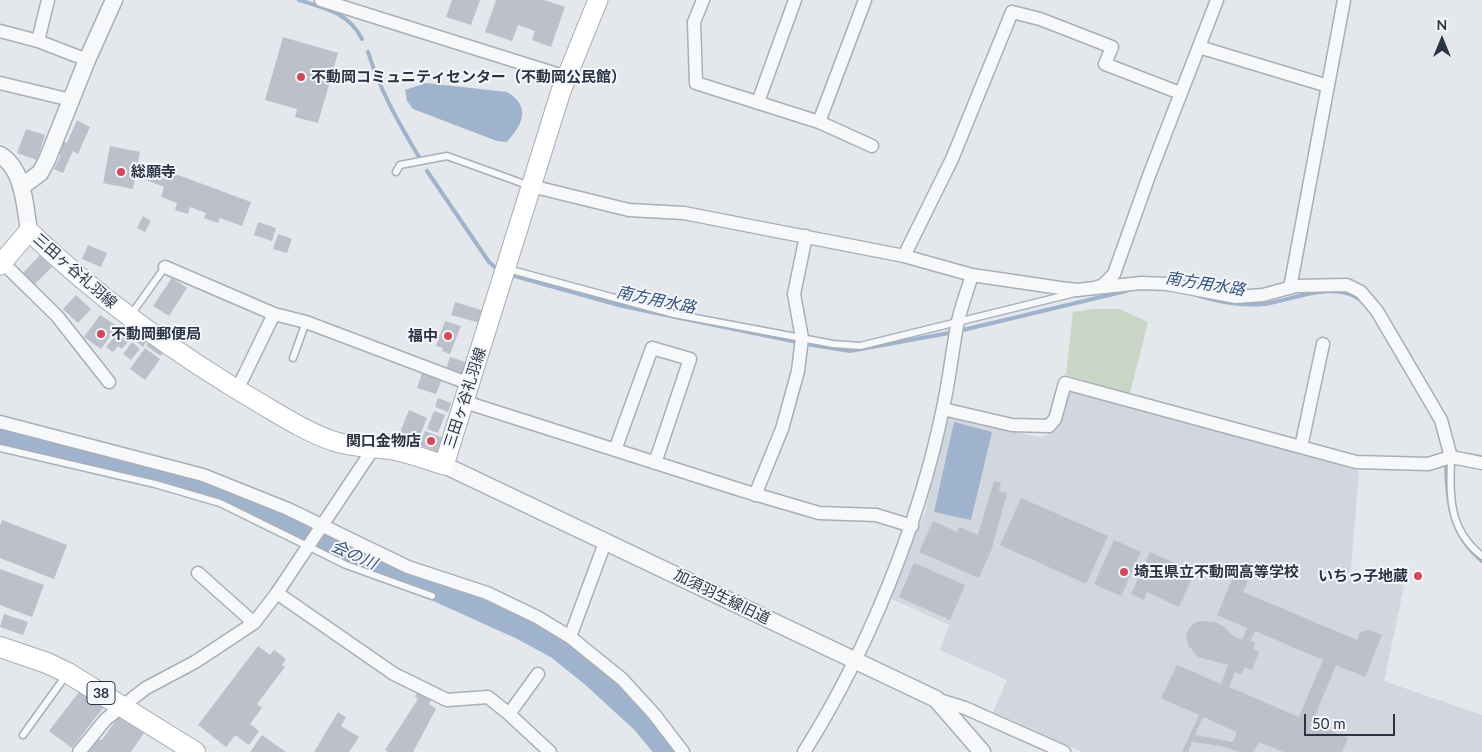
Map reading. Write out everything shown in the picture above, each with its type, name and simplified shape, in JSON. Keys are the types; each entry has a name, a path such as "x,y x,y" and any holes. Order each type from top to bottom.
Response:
{"main road":[{"name":"三田ヶ谷礼羽線","path":"1,262 29,231 87,284 129,317 237,390 296,424 332,441 373,450 409,453 444,465 566,77 598,0"},
{"name":"38","path":"0,647 47,663 68,673 195,752"}],"street":[{"path":"38,41 48,0"},
{"path":"21,187 40,173 114,0"},
{"path":"321,0 566,77"},
{"path":"703,0 694,22 696,83 819,122 872,146"},
{"path":"758,102 794,0"},
{"path":"819,122 865,0"},
{"path":"1089,290 1102,286 1114,274 1180,93 1217,0"},
{"path":"1290,288 1344,0"},
{"path":"904,256 952,159 1012,12 1040,19 1112,47 1105,64 1180,93"},
{"path":"0,31 38,41 87,60"},
{"path":"1198,47 1328,86"},
{"path":"0,83 71,100"},
{"path":"0,155 12,166 21,187 29,231"},
{"path":"531,186 629,210 684,213 904,256 972,275 1060,288 1089,290 1141,283 1167,284 1236,297 1263,295 1290,288 1347,285 1361,292 1377,310 1441,420 1447,458"},
{"path":"755,495 782,429 798,371 802,342 794,294 806,236"},
{"path":"1,262 57,316 109,382"},
{"path":"165,267 274,314 306,322 467,393 615,450 755,495 819,513 876,515 912,526"},
{"path":"804,752 824,720 854,661 912,526 943,409 956,329 972,275"},
{"path":"237,390 274,314"},
{"path":"1301,447 1323,344"},
{"path":"615,450 652,348 690,359 655,463"},
{"path":"943,409 1012,425 1048,426 1055,419 1065,383 1356,462 1428,464 1447,458 1482,463"},
{"path":"0,422 202,475 288,508 321,528 408,567 487,593 537,617 570,637 634,691 683,752"},
{"path":"79,752 106,719 146,688 195,662 254,623 277,593 373,450"},
{"name":"加須羽生線旧道","path":"444,465 606,540 936,699 982,752"},
{"path":"570,637 606,540"},
{"path":"198,573 254,623"},
{"path":"277,593 394,674 447,700 488,697 550,752"},
{"path":"509,714 538,674"},
{"path":"936,699 965,708 1064,752"}],"lane":[{"path":"396,172 400,165 447,156 531,186"},
{"path":"129,317 165,267"},
{"path":"506,272 674,314 802,342 860,346 956,329 1089,290"},
{"path":"293,358 306,322"},
{"path":"0,448 155,484 220,503 309,544 346,565 432,596"},
{"path":"1447,458 1454,518 1461,533 1482,556"},
{"path":"23,735 68,673"}],"shaded area":[{"name":"埼玉県立不動岡高等学校","path":"1070,390 1359,471 1351,569 1348,575 1363,583 1369,569 1404,586 1384,681 1482,715 1482,752 1082,752 993,712 1007,680 940,650 949,625 888,597 925,513 946,416 1038,437 1045,436 1052,432 1058,424"}],"green space":[{"path":"1096,309 1120,309 1148,322 1130,393 1066,375 1073,312"}],"water":[{"path":"426,83 507,92 520,104 522,116 520,123 507,142 497,141 413,109 407,101 405,90"},
{"path":"954,422 992,432 971,520 934,512"}],"building":[{"path":"452,0 480,0 471,25 446,17"},
{"path":"496,0 544,0 565,7 551,47 532,40 535,31 518,25 512,41 485,32"},
{"name":"不動岡コミュニティセンター（不動岡公民館）","path":"283,37 338,53 318,123 295,117 297,109 265,100"},
{"path":"77,120 90,127 78,154 73,151 63,173 54,169 61,155 54,153 60,140 67,143"},
{"path":"26,129 45,135 37,160 17,153"},
{"path":"110,146 140,152 133,189 103,183"},
{"path":"146,170 168,178 170,172 251,202 242,226 220,218 218,223 204,218 206,213 190,207 188,214 175,210 177,203 161,197 164,187 143,179"},
{"path":"143,216 151,221 145,232 137,228"},
{"path":"258,222 276,228 272,241 254,235"},
{"path":"278,234 292,239 287,253 273,249"},
{"path":"88,245 107,253 101,267 82,259"},
{"path":"40,255 52,267 34,285 22,274"},
{"path":"172,278 187,288 169,316 153,306"},
{"path":"76,295 91,309 78,323 63,309"},
{"path":"455,302 484,311 480,323 451,315"},
{"path":"100,315 117,326 101,349 84,337"},
{"name":"福中","path":"445,321 461,326 450,354 442,351 443,348 436,346"},
{"path":"120,330 126,335 129,330 134,334 122,349 118,346 113,352 106,347"},
{"path":"141,330 150,336 143,347 134,340"},
{"path":"152,338 166,348 161,356 146,346"},
{"path":"132,342 140,349 131,360 123,354"},
{"path":"145,348 160,359 145,380 130,369"},
{"path":"450,357 468,363 464,374 446,369"},
{"path":"422,373 442,379 436,394 417,388"},
{"path":"438,398 451,403 448,412 435,407"},
{"path":"409,410 427,418 418,440 400,432"},
{"path":"434,411 445,415 438,433 427,429"},
{"name":"関口金物店","path":"425,431 443,438 438,452 419,445"},
{"path":"994,481 1001,482 999,491 1007,493 992,548 979,578 919,552 933,521 957,532 959,527 978,535"},
{"path":"1021,498 1108,536 1086,584 1000,545"},
{"path":"2,520 67,545 54,579 0,558 0,526"},
{"path":"1114,540 1141,552 1121,596 1094,584"},
{"path":"1150,552 1195,572 1179,607 1147,592 1144,600 1131,594"},
{"path":"914,563 965,585 950,620 899,597"},
{"path":"0,569 44,585 32,617 0,605"},
{"path":"1234,575 1248,581 1243,592 1357,640 1360,632 1370,630 1382,635 1365,677 1336,665 1312,723 1348,738 1342,752 1284,752 1259,742 1253,752 1240,752 1221,746 1192,742 1188,752 1182,752 1199,715 1161,698 1177,665 1221,684 1228,665 1198,657 1188,645 1186,636 1189,628 1196,622 1206,621 1215,622 1223,626 1234,637 1242,640 1247,628 1217,615","holes":["1255,631 1323,660 1299,717 1229,687 1235,672 1241,675 1245,667 1252,670 1259,652 1253,649 1255,642 1250,641","1203,717 1237,732 1233,742 1195,735"]},
{"path":"4,614 28,622 23,635 0,627"},
{"path":"258,646 270,655 274,650 286,659 282,665 285,667 257,704 262,708 250,724 259,731 249,745 235,735 226,747 198,725"},
{"path":"419,691 432,699 429,704 436,709 413,752 388,752 385,750 418,699 415,696"},
{"path":"79,692 103,708 72,748 49,731"},
{"path":"338,712 346,717 341,726 359,737 349,752 314,752"},
{"path":"118,717 144,733 131,752 85,752 96,740 102,740"},
{"path":"262,735 286,752 250,752"}],"waterway":[{"name":"南方用水路","path":"299,0 327,9 343,17 357,30 362,39"},
{"name":"南方用水路","path":"368,52 390,106 419,157"},
{"name":"南方用水路","path":"427,171 489,262 498,270"},
{"name":"南方用水路","path":"511,275 622,306 797,342"},
{"name":"南方用水路","path":"963,330 1126,291"},
{"name":"南方用水路","path":"1199,296 1231,303 1264,304 1326,291 1350,294 1361,300"},
{"name":"南方用水路","path":"806,344 850,351 949,333"},
{"name":"会の川","path":"0,436 147,471 207,490 318,537 522,629 557,648 593,677 643,723 667,752"},
{"name":"南方用水路","path":"1446,464 1449,505 1452,517 1463,540 1482,561"}],"place":[{"name":"不動岡コミュニティセンター（不動岡公民館）","path":"301,77"},
{"name":"総願寺","path":"121,172"},
{"name":"不動岡郵便局","path":"101,334"},
{"name":"福中","path":"448,336"},
{"name":"関口金物店","path":"431,441"},
{"name":"埼玉県立不動岡高等学校","path":"1124,572"},
{"name":"いちっ子地蔵","path":"1418,576"}]}
